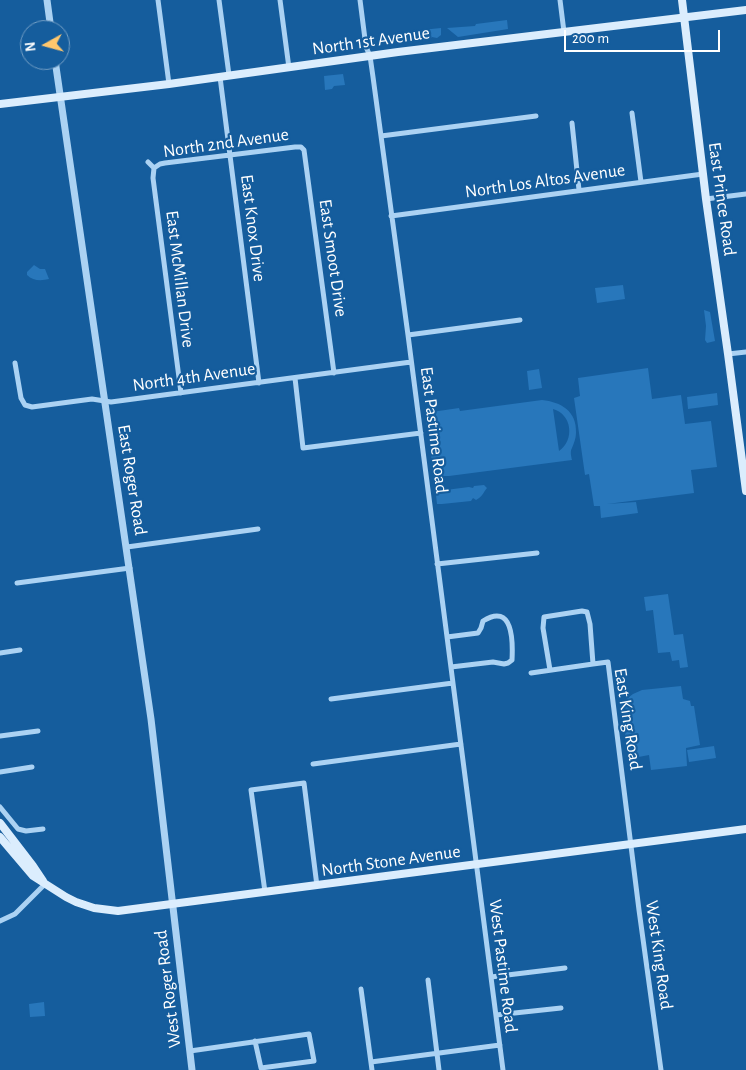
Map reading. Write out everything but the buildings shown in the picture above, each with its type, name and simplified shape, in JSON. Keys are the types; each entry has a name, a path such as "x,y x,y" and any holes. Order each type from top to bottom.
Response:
{"main road":[{"name":"East Prince Road","path":"682,0 706,199 746,491"},
{"name":"North 1st Avenue","path":"0,104 746,10"},
{"name":"North Stone Avenue","path":"0,823 45,884"},
{"name":"North Stone Avenue","path":"0,838 33,876 66,897 94,908 118,911 746,829"}],"street":[{"path":"47,0 50,20"},
{"path":"158,0 168,84"},
{"path":"220,0 229,75"},
{"path":"280,0 289,68"},
{"name":"East Pastime Road","path":"360,0 366,49 370,56 408,335 476,865"},
{"path":"560,0 564,32"},
{"name":"East Roger Road","path":"57,70 130,568 151,720 173,904"},
{"name":"East Knox Drive","path":"220,77 259,383"},
{"path":"632,113 641,182"},
{"path":"381,136 536,116"},
{"path":"572,123 579,190"},
{"name":"North 2nd Avenue","path":"154,168 165,163 229,154 303,147"},
{"name":"East Smoot Drive","path":"303,147 306,157 334,373"},
{"path":"148,162 154,168"},
{"name":"East McMillan Drive","path":"154,168 153,178 181,393"},
{"name":"North Los Altos Avenue","path":"391,216 703,174"},
{"path":"706,199 746,194"},
{"path":"408,335 520,320"},
{"path":"728,354 746,352"},
{"name":"North 4th Avenue","path":"15,363 21,398 24,403 32,407 92,399 111,402 411,362"},
{"path":"295,378 303,448 421,433"},
{"path":"127,547 258,529"},
{"path":"437,564 536,553"},
{"path":"17,583 130,568"},
{"name":"East King Road","path":"550,670 543,628 544,617 582,611 587,612 590,624 593,664 608,662 631,844"},
{"path":"447,637 478,633 483,621 497,616 503,617 508,622 513,644 512,660 508,663 493,662 451,667"},
{"path":"0,653 20,650"},
{"path":"531,673 593,664"},
{"path":"330,699 453,683"},
{"path":"0,736 38,731"},
{"path":"313,764 461,744"},
{"path":"0,772 32,767"},
{"path":"265,892 251,790 286,785 304,783 317,886"},
{"path":"0,806 18,829 26,831 43,829"},
{"name":"West King Road","path":"631,844 661,1070"},
{"name":"West Pastime Road","path":"476,865 503,1070"},
{"path":"0,920 15,914 45,884"},
{"name":"West Roger Road","path":"173,904 192,1070"},
{"path":"491,977 565,968"},
{"path":"428,980 439,1070"},
{"path":"361,989 372,1070"},
{"path":"496,1015 561,1008"},
{"path":"190,1052 255,1041 309,1034 314,1061 261,1068 255,1041"},
{"path":"371,1062 500,1045"}],"shaded area":[{"path":"507,20 508,29 458,37 447,28 475,26 476,24"},
{"path":"441,28 441,35 437,38 432,37 429,40 413,41 412,31"},
{"path":"343,74 345,85 334,86 332,89 325,90 324,76"},
{"path":"34,265 40,269 45,269 49,279 37,280 27,275 27,272"},
{"path":"623,285 625,299 597,303 595,288"},
{"path":"704,310 710,312 715,341 707,343 705,340"},
{"path":"648,368 652,399 681,395 685,424 711,421 717,467 691,470 694,493 607,504 636,502 638,513 601,518 600,506 594,506 589,474 585,475 574,398 580,396 578,378"},
{"path":"539,369 542,388 529,390 527,371"},
{"path":"717,393 718,405 688,409 687,397"},
{"path":"542,400 555,403 571,413 576,425 575,440 571,451 572,460 439,476 433,469 425,413 459,408 460,411","holes":["553,409 564,416 569,428 567,440 559,451"]},
{"path":"484,485 487,488 476,500 473,498 471,501 437,504 436,495 438,491 473,488 474,486"},
{"path":"668,594 674,635 683,634 688,667 680,668 679,660 672,661 670,652 658,653 653,610 646,611 644,597"},
{"path":"681,686 683,699 690,701 691,706 694,706 700,745 686,748 687,766 651,770 649,755 628,759 621,703 642,690"},
{"path":"714,746 716,758 689,762 687,750"},
{"path":"44,1002 45,1016 30,1017 29,1004"}]}
